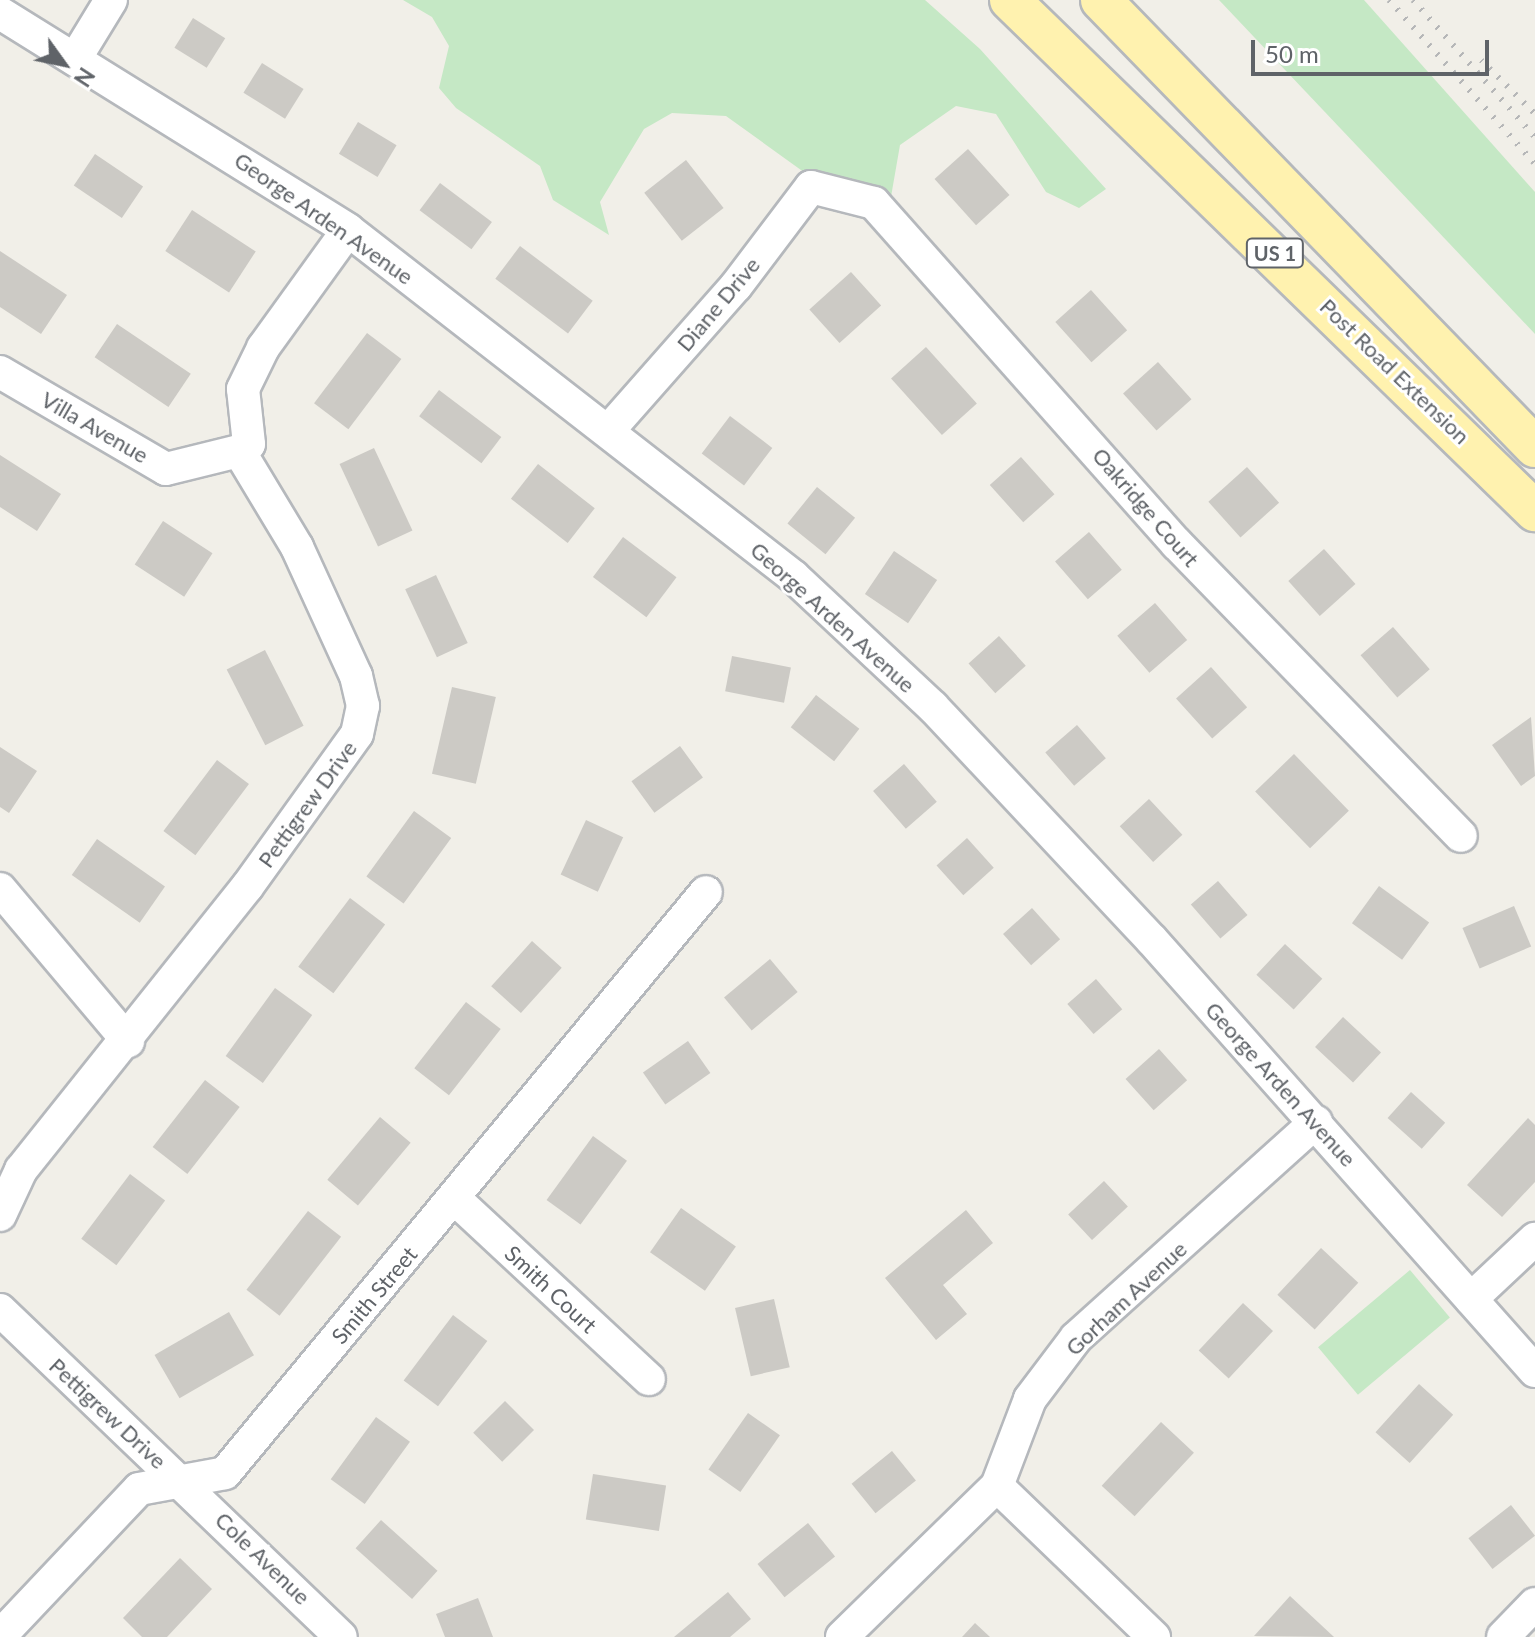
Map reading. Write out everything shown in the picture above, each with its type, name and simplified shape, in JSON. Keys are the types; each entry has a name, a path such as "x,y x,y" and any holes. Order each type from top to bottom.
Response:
{"main road":[{"name":"Post Road Extension","path":"1010,0 1535,511"},
{"name":"Post Road Extension","path":"1101,0 1535,447"}],"street":[{"path":"75,59 111,0"},
{"name":"George Arden Avenue","path":"0,13 348,230 794,577 933,707 1316,1122 1535,1371"},
{"name":"Diane Drive","path":"608,431 736,286 811,187 830,188"},
{"name":"Oakridge Court","path":"830,188 874,203 911,238 1177,544 1461,836"},
{"path":"239,451 249,444 243,389 263,348 348,230"},
{"name":"Villa Avenue","path":"0,372 166,469 239,451"},
{"name":"Pettigrew Drive","path":"0,1215 21,1170 128,1041 357,734 363,706 297,547 239,451"},
{"path":"0,889 128,1041"},
{"name":"Smith Street","path":"0,1636 139,1489 225,1473 706,892"},
{"name":"Gorham Avenue","path":"842,1637 997,1486 1030,1399 1076,1338 1316,1122"},
{"name":"Smith Court","path":"454,1198 649,1379"},
{"path":"1471,1299 1535,1239"},
{"name":"Pettigrew Drive","path":"0,1310 183,1482"},
{"name":"Cole Avenue","path":"183,1482 341,1637"},
{"path":"997,1486 1154,1637"},
{"path":"1503,1637 1535,1604"}],"green space":[{"path":"403,0 925,0 980,49 1106,189 1079,208 1046,192 996,114 956,106 900,145 888,214 826,188 726,116 672,113 644,129 600,202 609,235 553,200 540,166 456,108 439,88 449,46 432,17"},
{"path":"1219,0 1364,0 1535,192 1535,334"},
{"path":"1410,1270 1450,1317 1358,1395 1318,1347"}],"building":[{"path":"193,18 225,38 207,68 174,48"},
{"path":"262,63 304,89 285,119 243,93"},
{"path":"358,122 397,145 378,177 339,154"},
{"path":"968,149 1009,195 976,225 935,179"},
{"path":"95,154 143,186 122,218 74,186"},
{"path":"686,160 724,208 682,241 644,193"},
{"path":"440,183 492,222 471,249 420,210"},
{"path":"192,210 256,251 229,292 165,251"},
{"path":"520,246 593,301 568,334 495,279"},
{"path":"0,251 67,295 41,334 0,307"},
{"path":"851,272 881,305 839,343 809,309"},
{"path":"1091,290 1127,330 1091,362 1055,322"},
{"path":"117,324 191,374 168,407 95,357"},
{"path":"367,333 401,359 348,429 314,403"},
{"path":"926,347 977,403 942,435 891,378"},
{"path":"1158,362 1191,399 1157,431 1123,393"},
{"path":"439,390 501,437 481,463 419,416"},
{"path":"730,416 772,448 744,485 702,454"},
{"path":"374,448 412,530 378,547 340,464"},
{"path":"0,455 61,494 37,531 0,507"},
{"path":"1021,457 1054,494 1023,522 990,485"},
{"path":"538,464 595,508 568,543 511,499"},
{"path":"1247,467 1279,503 1240,537 1208,502"},
{"path":"817,487 855,518 826,554 787,524"},
{"path":"163,521 212,553 184,597 135,565"},
{"path":"1089,532 1122,570 1088,599 1055,562"},
{"path":"623,537 677,577 646,617 593,577"},
{"path":"1324,549 1355,584 1320,616 1288,581"},
{"path":"894,551 937,580 908,623 865,594"},
{"path":"436,575 468,643 437,657 405,589"},
{"path":"1155,603 1187,640 1149,673 1117,636"},
{"path":"1393,627 1430,669 1397,697 1361,655"},
{"path":"999,636 1026,666 995,693 969,663"},
{"path":"265,650 304,726 265,745 227,670"},
{"path":"732,656 791,667 784,703 725,691"},
{"path":"1211,667 1247,707 1212,739 1176,698"},
{"path":"452,687 496,697 476,784 432,774"},
{"path":"816,695 859,729 834,761 791,727"},
{"path":"1531,717 1535,776 1521,786 1492,745"},
{"path":"1077,725 1106,758 1074,786 1045,753"},
{"path":"680,746 703,778 654,813 631,781"},
{"path":"0,747 37,771 9,813 0,807"},
{"path":"1294,754 1349,811 1310,848 1255,792"},
{"path":"217,760 249,784 195,855 163,831"},
{"path":"904,764 937,802 906,829 873,791"},
{"path":"1149,799 1182,835 1153,862 1120,826"},
{"path":"414,811 451,838 404,904 366,877"},
{"path":"586,820 623,837 598,892 561,874"},
{"path":"967,838 994,868 963,895 937,865"},
{"path":"97,839 165,887 140,923 72,875"},
{"path":"1218,881 1248,915 1220,939 1191,905"},
{"path":"1379,886 1429,922 1402,960 1352,923"},
{"path":"350,898 385,924 333,993 298,967"},
{"path":"1514,906 1531,947 1480,968 1462,928"},
{"path":"1032,908 1060,939 1031,965 1003,934"},
{"path":"532,941 562,968 521,1013 491,986"},
{"path":"1285,944 1322,979 1294,1009 1256,975"},
{"path":"770,959 798,992 752,1031 724,998"},
{"path":"1096,979 1122,1009 1094,1034 1067,1004"},
{"path":"275,988 312,1015 263,1083 226,1056"},
{"path":"466,1002 501,1029 449,1095 414,1068"},
{"path":"1343,1017 1381,1052 1353,1082 1315,1047"},
{"path":"688,1041 710,1073 665,1104 643,1073"},
{"path":"1159,1049 1187,1080 1154,1110 1126,1079"},
{"path":"205,1080 240,1107 187,1174 153,1147"},
{"path":"1411,1092 1445,1123 1422,1149 1388,1118"},
{"path":"380,1117 411,1143 358,1206 327,1180"},
{"path":"1528,1118 1535,1125 1535,1182 1502,1217 1467,1185"},
{"path":"593,1136 627,1161 581,1225 547,1200"},
{"path":"130,1174 165,1200 116,1265 81,1239"},
{"path":"1104,1181 1128,1207 1092,1240 1068,1214"},
{"path":"681,1208 736,1246 705,1291 650,1252"},
{"path":"966,1210 993,1243 943,1285 967,1314 936,1340 885,1278"},
{"path":"308,1211 341,1237 280,1316 246,1290"},
{"path":"1321,1248 1358,1283 1315,1330 1277,1295"},
{"path":"774,1299 790,1367 751,1376 735,1308"},
{"path":"1243,1303 1273,1331 1229,1378 1199,1351"},
{"path":"229,1312 254,1355 180,1398 155,1355"},
{"path":"453,1315 487,1341 438,1406 404,1380"},
{"path":"1419,1384 1453,1415 1410,1463 1376,1432"},
{"path":"505,1401 534,1430 502,1462 473,1433"},
{"path":"748,1413 780,1435 740,1492 708,1470"},
{"path":"376,1417 410,1442 365,1504 331,1479"},
{"path":"1161,1422 1194,1453 1135,1516 1102,1486"},
{"path":"892,1451 916,1481 876,1513 852,1484"},
{"path":"593,1474 666,1486 659,1531 586,1519"},
{"path":"1511,1505 1535,1536 1492,1569 1468,1538"},
{"path":"381,1520 437,1571 412,1599 356,1548"},
{"path":"808,1523 835,1556 785,1597 757,1564"},
{"path":"180,1558 212,1589 167,1637 142,1637 123,1618"},
{"path":"728,1592 751,1619 730,1637 674,1637"},
{"path":"1290,1596 1334,1637 1254,1636"},
{"path":"478,1598 493,1637 445,1637 436,1614"},
{"path":"975,1623 990,1637 962,1637"}],"railway":[{"path":"1389,0 1535,164"},
{"path":"1413,0 1535,137"},
{"path":"1481,60 1535,114"}]}
